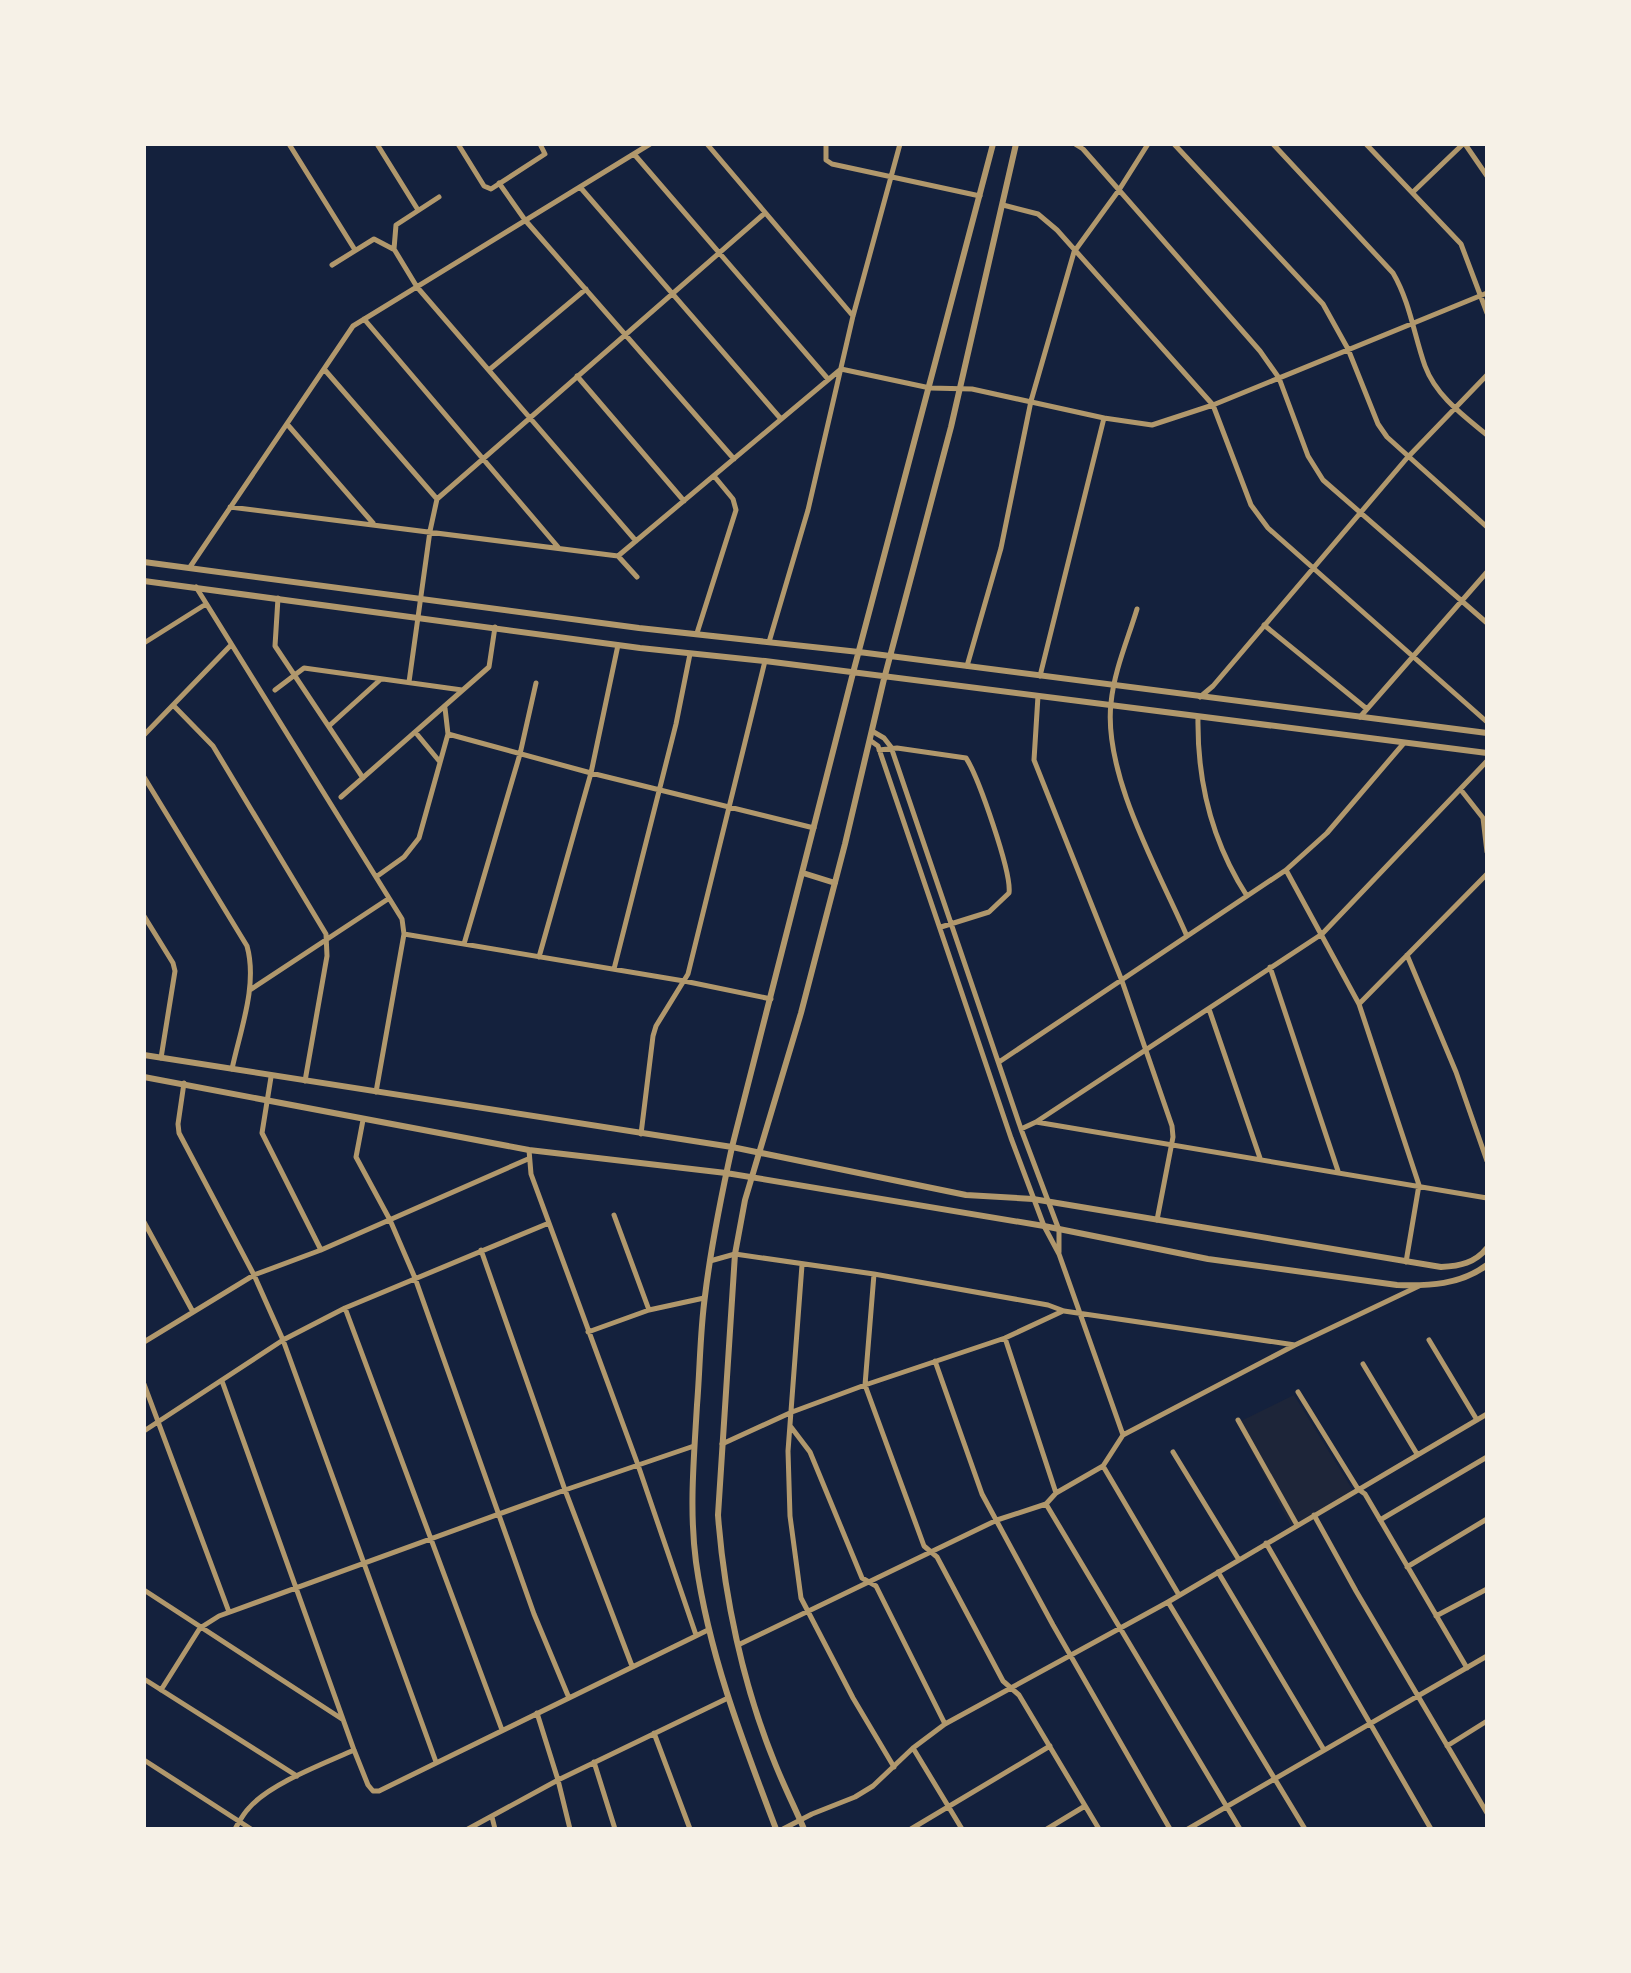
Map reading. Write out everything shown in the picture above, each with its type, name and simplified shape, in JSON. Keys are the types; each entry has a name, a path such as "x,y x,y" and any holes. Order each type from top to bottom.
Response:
{"street":[{"path":"289,144 355,250"},
{"path":"377,144 418,210"},
{"path":"458,144 484,186 491,189 545,154 540,144"},
{"path":"190,567 353,326 650,144"},
{"path":"707,144 853,316"},
{"path":"826,144 826,160 832,164 980,196"},
{"path":"769,642 808,510 853,316 900,144"},
{"path":"776,1829 748,1759 708,1630 693,1531 694,1446 704,1298 732,1147 993,144"},
{"path":"804,1829 770,1750 738,1645 720,1549 721,1444 735,1254 752,1177 801,1013 871,741 884,679 959,389 1016,144"},
{"path":"1075,144 1083,149 1260,351 1279,378 1315,469 1361,514 1487,623"},
{"path":"967,666 1001,548 1031,401 1074,252 1148,144"},
{"path":"1174,144 1323,304 1348,349 1378,424 1387,437 1487,527"},
{"path":"1273,144 1393,273 1413,322 1425,367 1456,410 1487,435"},
{"path":"1366,144 1461,244 1484,294 1487,313"},
{"path":"1413,192 1464,144 1487,176"},
{"path":"634,154 828,379"},
{"path":"499,183 525,220 734,459"},
{"path":"580,187 781,419"},
{"path":"394,249 396,225 439,197"},
{"path":"1003,205 1038,214 1057,230 1213,405 1251,505 1268,528 1487,722"},
{"path":"409,682 437,499 765,213"},
{"path":"332,265 374,239 394,249 417,287 636,541"},
{"path":"489,370 586,289"},
{"path":"618,556 841,369 930,388 972,389 1104,418 1152,425 1213,405 1484,294"},
{"path":"364,319 559,548"},
{"path":"324,369 437,499"},
{"path":"1200,697 1213,686 1407,458 1487,375"},
{"path":"577,376 684,501"},
{"path":"1040,676 1104,418"},
{"path":"287,424 374,524"},
{"path":"697,633 736,510 733,499 714,476"},
{"path":"230,507 618,556 637,577"},
{"path":"144,562 639,628 859,652 1487,733"},
{"path":"1360,718 1487,572"},
{"path":"144,581 640,648 765,661 884,679 1487,753"},
{"path":"195,587 402,919 404,934 376,1092"},
{"path":"278,598 275,646 363,778"},
{"path":"144,643 206,604"},
{"path":"1137,609 1113,687 1110,707 1113,757 1140,830 1186,934"},
{"path":"1264,625 1367,709"},
{"path":"341,797 489,667 495,627"},
{"path":"144,735 231,645"},
{"path":"539,957 591,773 618,645"},
{"path":"614,969 660,790 690,654"},
{"path":"641,1135 656,1026 684,981 765,661"},
{"path":"275,690 304,668 463,691"},
{"path":"329,726 381,679"},
{"path":"464,944 520,754 536,683"},
{"path":"1038,696 1034,760 1122,981 1172,1126 1157,1220"},
{"path":"173,705 213,746 326,934 327,956 305,1082"},
{"path":"376,877 404,857 419,838 448,734 445,708"},
{"path":"1198,717 1198,759 1208,806 1227,863 1247,896"},
{"path":"872,731 891,747 1021,1129 1059,1230 1059,1254"},
{"path":"416,733 440,762"},
{"path":"448,734 814,828"},
{"path":"871,741 878,746 1033,1199 1059,1254 1123,1435"},
{"path":"999,1062 1122,981 1186,934 1286,870 1327,833 1405,742"},
{"path":"879,750 891,747 966,758 1000,849 1011,884 1009,893 989,912 941,927"},
{"path":"1021,1129 1146,1051 1322,934 1487,761"},
{"path":"144,777 247,946 251,968 249,990 232,1069"},
{"path":"1461,790 1483,818 1487,852"},
{"path":"1286,870 1359,1004 1419,1185 1406,1262"},
{"path":"803,873 835,883"},
{"path":"1359,1004 1487,874"},
{"path":"249,990 389,898"},
{"path":"144,916 175,971 161,1058"},
{"path":"404,934 684,981 771,999"},
{"path":"1407,955 1456,1072 1487,1161"},
{"path":"1270,967 1339,1171"},
{"path":"1209,1009 1260,1158"},
{"path":"979,1041 990,1035"},
{"path":"144,1055 732,1147 966,1195 1033,1199 1406,1262 1458,1266 1471,1261 1487,1248"},
{"path":"144,1077 529,1150 752,1177 1044,1226 1208,1259 1420,1286 1449,1283 1487,1265"},
{"path":"271,1077 262,1133 321,1250"},
{"path":"184,1083 179,1133 254,1275 283,1340 436,1762"},
{"path":"363,1120 356,1157 390,1220 415,1278 534,1614 569,1698"},
{"path":"1036,1122 1487,1198"},
{"path":"529,1150 528,1158 549,1223 638,1465 696,1635"},
{"path":"144,1342 254,1275 321,1250 528,1158"},
{"path":"614,1215 649,1310"},
{"path":"144,1222 193,1312"},
{"path":"144,1431 283,1340 345,1308 549,1223"},
{"path":"481,1249 565,1490 632,1666"},
{"path":"710,1261 735,1254 874,1274 1048,1305 1064,1311 1295,1345"},
{"path":"802,1265 788,1451 790,1516 801,1598 894,1767"},
{"path":"874,1274 865,1385 924,1546 937,1557 1010,1689 1019,1695 1099,1829"},
{"path":"738,1645 997,1520 1046,1504 1056,1493 1103,1466 1123,1435 1295,1345 1420,1286"},
{"path":"588,1332 649,1310 704,1298"},
{"path":"345,1308 502,1730"},
{"path":"721,1444 792,1412 1005,1338 1064,1311"},
{"path":"1005,1338 1056,1493"},
{"path":"1429,1340 1477,1420"},
{"path":"935,1361 982,1494 1170,1829"},
{"path":"1363,1364 1417,1454"},
{"path":"222,1381 354,1750 373,1791 379,1791 708,1630"},
{"path":"144,1384 229,1612"},
{"path":"1298,1392 1358,1489 1365,1494 1467,1668"},
{"path":"783,1829 855,1797 884,1778 913,1748 945,1724 1168,1602 1487,1414"},
{"path":"1238,1420 1297,1525"},
{"path":"791,1426 810,1452 862,1578 876,1586 945,1724"},
{"path":"161,1690 200,1628 229,1612 694,1446"},
{"path":"1173,1452 1239,1560"},
{"path":"1380,1520 1487,1457"},
{"path":"1103,1466 1179,1595"},
{"path":"1046,1504 1240,1829"},
{"path":"1314,1515 1487,1813"},
{"path":"1407,1567 1487,1519"},
{"path":"1266,1543 1431,1829"},
{"path":"1218,1572 1324,1751"},
{"path":"1436,1616 1487,1589"},
{"path":"144,1590 343,1719"},
{"path":"1168,1602 1305,1829"},
{"path":"1188,1829 1487,1656"},
{"path":"144,1679 297,1776"},
{"path":"468,1829 558,1780 728,1698"},
{"path":"537,1713 570,1829"},
{"path":"1447,1746 1487,1721"},
{"path":"654,1732 690,1829"},
{"path":"911,1829 1050,1746"},
{"path":"913,1748 962,1829"},
{"path":"235,1829 250,1807 297,1776 354,1750"},
{"path":"144,1760 251,1829"},
{"path":"594,1762 615,1829"},
{"path":"1047,1829 1085,1806"},
{"path":"492,1817 495,1829"}],"shaded area":[{"path":"1294,1395 1354,1492 1292,1528 1237,1423"}]}
